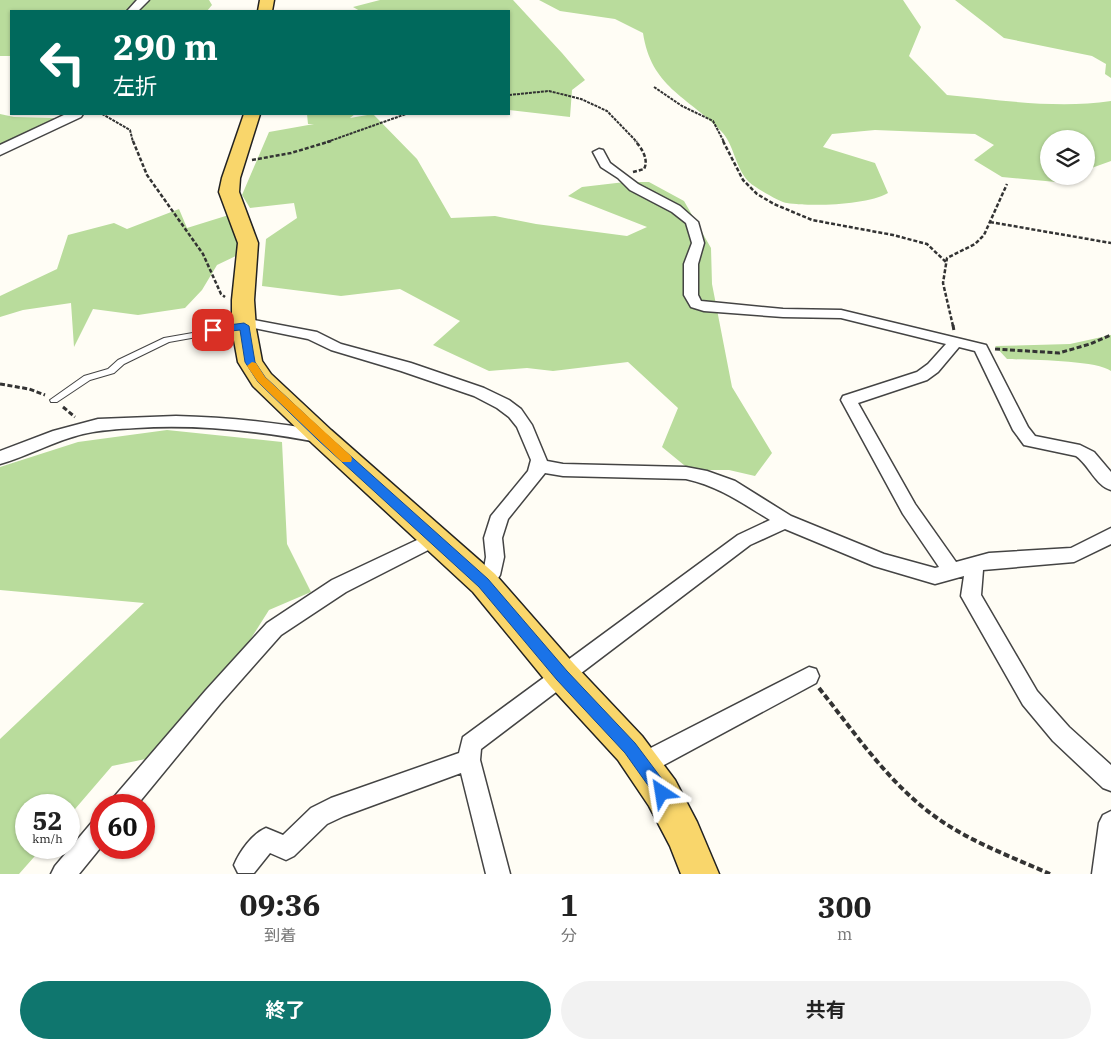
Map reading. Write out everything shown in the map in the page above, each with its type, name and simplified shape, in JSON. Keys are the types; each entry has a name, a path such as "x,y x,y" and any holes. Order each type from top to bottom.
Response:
{"main road":[{"path":"252,115 231,178 230,192 248,243 244,319 250,362 262,380 322,437 484,583 562,675 643,764 662,793 684,835 700,874"}],"street":[{"path":"133,10 143,0"},
{"path":"0,151 74,115"},
{"path":"599,152 605,165 622,176 634,187 676,209 692,222 698,243 691,264 691,295 696,304 704,307 783,313 841,314 981,348 1021,430 1030,441 1080,451 1088,456 1111,484"},
{"path":"244,319 312,335 336,347 406,367 487,396 516,413 524,425 539,460 536,473 500,516 493,538 495,557 492,570 484,583"},
{"path":"952,571 909,509 849,400 922,376 933,368 957,341"},
{"path":"0,458 57,436 95,425 150,421 194,422 288,430 322,437"},
{"path":"538,464 564,470 686,473 707,477 729,486 785,521 881,560 935,576 989,561 1074,555 1111,536"},
{"path":"498,874 469,760 472,744 744,540 785,521"},
{"path":"131,794 213,697 274,629 339,586 434,539"},
{"path":"974,565 971,596 996,643 1030,698 1061,734 1111,780"},
{"path":"643,764 809,676"},
{"path":"246,865 266,840 286,848 319,816 340,806 469,760"},
{"path":"1104,874 1111,823"},
{"path":"63,874 90,842"}],"lane":[{"path":"54,400 87,378 111,371 121,362 167,340 244,319"}],"path":[{"path":"654,87 682,106 714,121 743,180 757,194 774,204 812,220 894,235 927,244 946,262"},
{"path":"510,95 549,91 581,99 607,111 642,148 646,165 644,169 622,176"},
{"path":"104,115 130,130 136,152 147,175 203,254 221,294 244,319"},
{"path":"236,163 291,153 348,136 403,115"},
{"path":"957,341 943,284 947,258 974,244 984,236 1007,184"},
{"path":"990,222 1111,243"},
{"path":"981,348 1059,353 1090,344 1111,335"},
{"path":"809,676 879,762 913,799 936,818 968,837 1050,874"}],"green space":[{"path":"0,0 209,0 212,5 208,10 10,10 10,56 0,56"},
{"path":"380,0 513,0 585,80 572,90 570,117 510,110 510,10 358,10 353,7"},
{"path":"539,0 903,0 921,27 909,56 947,95 1049,104 1111,101 1111,161 1095,167 1095,130 1040,130 1040,181 1002,177 974,160 994,145 975,134 875,130 832,134 823,147 875,163 888,193 867,200 839,204 810,205 784,202 755,187 748,181 740,169 729,142 721,131 662,79 647,51 643,33 615,19 560,11"},
{"path":"955,0 1111,0 1111,78 1105,74 1106,64 1092,56 1004,38"},
{"path":"0,114 14,117 56,118 60,115 67,115 0,144"},
{"path":"307,115 354,115 350,118 374,115 417,159 451,218 495,216 536,224 627,236 647,227 568,196 582,187 625,182 649,182 684,201 711,248 712,284 732,387 772,453 755,476 729,470 690,470 662,447 678,408 628,362 553,371 527,368 489,371 433,345 460,321 400,289 341,296 262,286 266,239 297,218 294,203 250,208 242,195 269,132 314,124 308,124"},
{"path":"179,209 187,228 232,214 240,254 217,265 202,290 185,308 138,315 93,309 74,347 71,303 23,310 0,317 0,296 57,269 68,235 114,223 127,229"},
{"path":"1111,335 1111,371 1103,367 1077,363 1007,359 995,346 1070,344"},
{"path":"167,430 282,442 287,544 311,592 269,610 179,752 112,766 80,803 80,794 15,794 15,859 32,859 19,874 0,874 0,739 144,603 0,590 0,467 78,442"}],"slow traffic":[{"path":"252,366 262,380 347,459"}],"route":[{"path":"213,330 244,326 250,362 262,380 322,437 484,583 562,675 630,748 662,793"}]}
